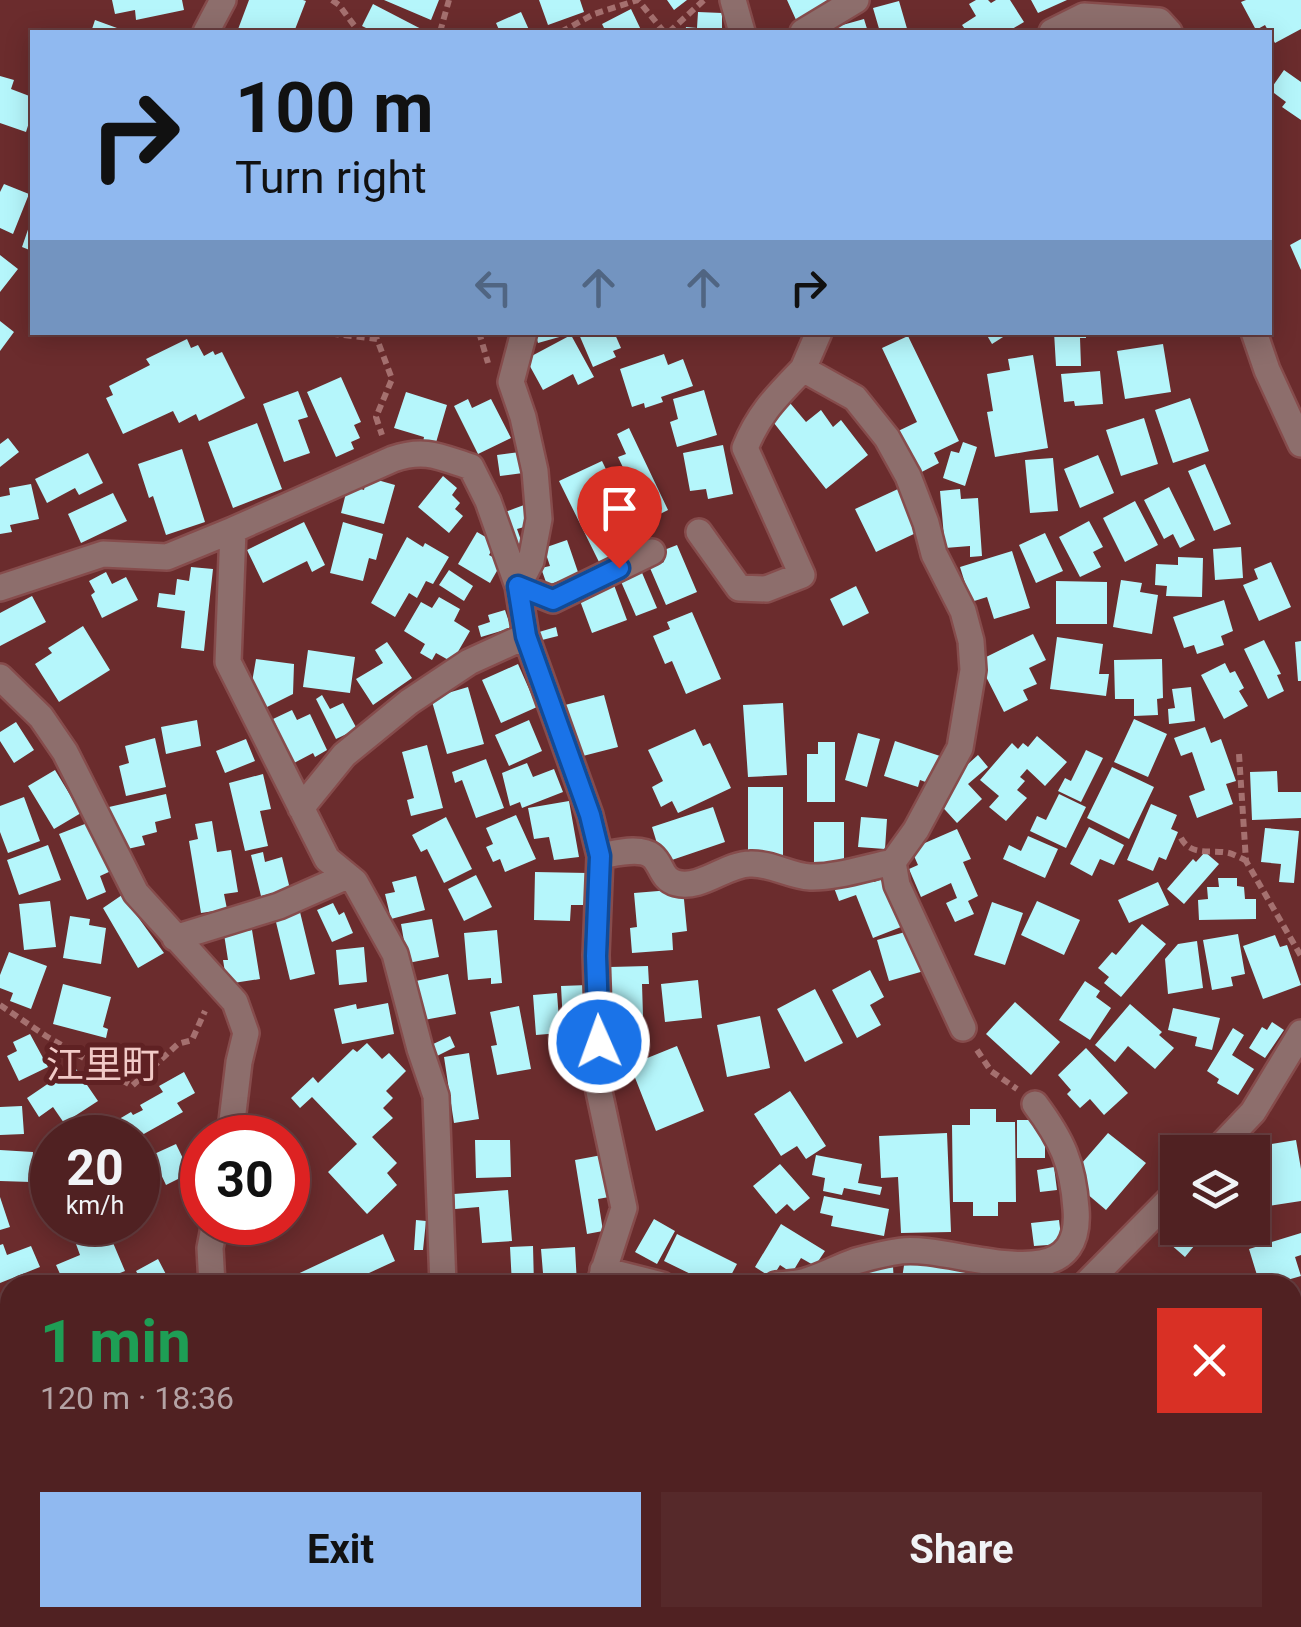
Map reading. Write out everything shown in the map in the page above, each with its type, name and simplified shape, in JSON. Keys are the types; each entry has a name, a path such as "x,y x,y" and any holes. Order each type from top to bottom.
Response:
{"street":[{"path":"207,30 224,0"},
{"path":"734,0 742,30"},
{"path":"806,30 856,0"},
{"path":"1056,30 1084,16 1167,18"},
{"path":"518,586 531,562 538,520 535,472 511,382 523,335"},
{"path":"699,532 739,588 766,589 802,575 745,448 767,407 803,369 818,335"},
{"path":"1255,335 1301,444"},
{"path":"600,856 644,852 654,857 662,874 674,883 689,884 746,863 810,876 893,862 916,830 960,748 973,670 971,641 963,611 934,554 908,476 886,438 855,398 803,369"},
{"path":"0,588 103,554 167,557 412,452 471,467 488,501 518,586 526,636 590,815 600,856 596,956 599,1042 591,1054 624,1208 601,1275"},
{"path":"233,530 228,662 326,859 355,882 395,954 436,1096 443,1275"},
{"path":"518,586 553,600 652,552"},
{"path":"301,808 344,755 409,702 468,662 526,636"},
{"path":"0,677 40,717 65,752 136,893 235,1002 246,1033 233,1115"},
{"path":"893,862 897,885 963,1028"},
{"path":"175,938 279,906 347,876"},
{"path":"1231,1135 1253,1112 1301,1033"},
{"path":"821,1275 858,1260 903,1251 936,1251 1007,1266 1029,1266 1070,1248 1078,1229 1068,1158 1035,1104"},
{"path":"1095,1275 1160,1209"},
{"path":"211,1245 211,1275"}],"path":[{"path":"332,0 358,30"},
{"path":"441,30 449,0"},
{"path":"565,30 594,14 638,0 664,30"},
{"path":"668,30 704,0"},
{"path":"343,335 376,339 392,378 376,417 392,458"},
{"path":"1240,754 1246,860 1301,956"},
{"path":"1181,838 1192,850 1231,853 1246,860"},
{"path":"0,1005 132,1086 178,1044 192,1040 204,1011 226,993"},
{"path":"963,1028 991,1071 1035,1104"}],"building":[{"path":"112,0 182,0 184,10 136,20 135,10 115,14"},
{"path":"249,0 306,1 295,30 238,30"},
{"path":"384,0 439,0 431,20"},
{"path":"539,0 580,0 584,12 548,25"},
{"path":"667,0 687,0 674,10"},
{"path":"787,0 834,0 797,22"},
{"path":"976,0 1010,0 1024,22 1010,30 966,30 962,25 976,16 969,4"},
{"path":"1031,0 1067,0 1038,13"},
{"path":"1301,0 1301,29 1275,43 1272,30 1265,25 1256,30 1241,2"},
{"path":"899,1 907,30 879,30 873,8"},
{"path":"373,4 423,30 370,30 362,26"},
{"path":"631,9 641,30 605,30 602,24"},
{"path":"521,12 529,30 499,30 496,23"},
{"path":"698,12 722,13 722,30 685,30 697,28"},
{"path":"864,19 867,30 825,30"},
{"path":"95,20 122,30 92,30"},
{"path":"1284,70 1301,82 1301,120 1282,107 1286,102 1272,87"},
{"path":"0,76 14,80 11,89 30,96 30,119 26,132 0,123"},
{"path":"4,184 29,194 13,234 0,228 0,192"},
{"path":"30,224 30,250 22,247"},
{"path":"1301,239 1301,270 1290,245"},
{"path":"0,255 18,269 0,292"},
{"path":"0,321 14,332 0,351"},
{"path":"536,335 566,335 538,343"},
{"path":"571,335 594,377 578,385 573,374 543,390 526,359"},
{"path":"579,335 615,335 621,348 613,351 616,357 593,367"},
{"path":"987,335 1006,335 992,344"},
{"path":"1054,335 1086,335 1080,338 1081,366 1056,366"},
{"path":"908,336 959,441 934,453 939,463 914,476 894,433 917,422 882,348"},
{"path":"187,339 191,348 198,345 204,356 222,352 245,398 199,421 196,414 179,423 173,411 123,434 106,398 113,395 109,386 150,365 146,359"},
{"path":"1163,344 1171,392 1125,399 1117,351"},
{"path":"664,354 668,365 683,359 693,386 661,397 663,402 645,408 644,403 632,407 620,369"},
{"path":"1033,355 1048,448 995,457 987,412 993,411 987,374 1010,370 1008,359"},
{"path":"1100,371 1103,404 1075,406 1074,401 1064,402 1061,374"},
{"path":"341,377 361,422 354,425 360,438 351,442 354,449 336,457 307,392"},
{"path":"704,390 717,435 677,447 670,422 678,419 673,399"},
{"path":"298,391 308,417 298,420 310,453 284,462 263,404"},
{"path":"406,392 447,405 435,446 423,442 424,437 394,428"},
{"path":"1190,398 1209,451 1173,463 1155,410"},
{"path":"468,399 472,408 491,399 511,438 478,454 454,406"},
{"path":"790,403 806,422 821,410 833,427 841,420 868,455 826,489 770,418"},
{"path":"1144,418 1158,464 1121,476 1106,430"},
{"path":"257,423 282,489 233,508 208,442"},
{"path":"629,428 668,510 648,520 618,457 626,454 617,434"},
{"path":"8,438 19,452 0,467 0,444"},
{"path":"963,442 977,447 965,486 943,478 951,451 959,453"},
{"path":"723,445 733,494 708,499 706,489 690,491 683,453"},
{"path":"182,449 205,522 166,535 138,464"},
{"path":"520,452 523,473 500,476 497,455"},
{"path":"88,453 103,483 79,495 75,488 47,503 35,479"},
{"path":"1098,455 1114,493 1080,508 1064,469"},
{"path":"1053,458 1058,511 1030,513 1025,460"},
{"path":"602,461 642,544 600,564 559,481"},
{"path":"1205,464 1231,524 1214,531 1188,471"},
{"path":"443,476 457,488 452,495 460,503 455,509 463,516 449,533 418,507"},
{"path":"367,477 395,485 384,524 341,513 348,485 364,490"},
{"path":"31,484 39,519 10,525 12,532 0,534 0,497 10,495 9,488"},
{"path":"1169,487 1195,540 1180,548 1173,534 1164,539 1144,500"},
{"path":"898,489 918,532 876,552 855,509"},
{"path":"960,489 961,499 978,498 982,556 970,557 970,546 945,548 940,491"},
{"path":"113,493 127,521 81,543 68,514"},
{"path":"1135,501 1158,545 1125,562 1103,518"},
{"path":"524,505 531,525 517,529 523,546 516,548 505,512"},
{"path":"1089,521 1103,547 1093,552 1101,567 1080,577 1059,537"},
{"path":"304,522 325,565 312,572 307,561 263,583 247,550"},
{"path":"343,522 383,534 376,560 369,558 363,581 330,573"},
{"path":"477,532 496,543 489,555 502,562 490,583 458,564"},
{"path":"1045,533 1063,571 1036,583 1019,545"},
{"path":"407,537 449,557 433,584 426,581 417,598 409,593 395,617 371,603"},
{"path":"567,540 579,575 547,585 541,568 550,566 544,548"},
{"path":"677,545 697,592 666,605 650,568 664,562 659,552"},
{"path":"1241,547 1243,578 1215,580 1213,549"},
{"path":"1012,551 1030,608 994,619 987,597 971,602 960,567"},
{"path":"1178,557 1203,558 1202,597 1166,596 1167,586 1155,585 1156,564 1178,565"},
{"path":"1271,562 1291,607 1259,621 1243,585 1258,579 1254,569"},
{"path":"191,567 213,569 204,651 181,648 185,611 157,607 159,593 175,595 177,579 189,581"},
{"path":"640,568 657,608 636,616 619,577"},
{"path":"449,570 473,586 464,601 439,585"},
{"path":"106,572 112,584 126,577 138,600 102,618 89,581"},
{"path":"611,577 627,620 592,633 579,598"},
{"path":"1121,580 1142,583 1140,592 1158,595 1152,634 1113,627"},
{"path":"1056,581 1107,582 1107,624 1056,624"},
{"path":"856,586 869,613 843,626 830,599"},
{"path":"32,596 46,622 0,646 0,613"},
{"path":"439,597 460,609 454,621 470,631 452,662 436,653 432,660 420,653 425,644 404,631 421,602 432,608"},
{"path":"1224,600 1233,631 1221,636 1224,645 1197,654 1194,645 1184,648 1173,617"},
{"path":"505,610 511,628 481,637 478,626 490,622 488,615"},
{"path":"692,612 721,679 686,694 672,661 665,664 653,636 670,629 667,622"},
{"path":"83,626 110,670 59,702 35,664 52,653 48,648"},
{"path":"556,627 558,636 542,640 539,632"},
{"path":"1033,634 1046,660 1029,668 1037,684 1023,690 1028,700 1004,712 978,661"},
{"path":"1057,637 1103,644 1099,674 1109,674 1106,696 1050,689"},
{"path":"1264,640 1281,674 1277,675 1284,691 1268,699 1244,649"},
{"path":"1301,641 1301,681 1298,681 1295,642"},
{"path":"387,642 412,678 373,705 356,679 383,663 375,650"},
{"path":"308,650 355,657 350,693 303,687"},
{"path":"256,659 294,664 293,694 265,708 251,688"},
{"path":"1162,659 1163,698 1157,699 1158,715 1134,716 1134,699 1115,699 1114,660"},
{"path":"1225,663 1230,673 1235,671 1244,688 1239,691 1248,706 1224,719 1201,675"},
{"path":"518,664 537,707 501,723 482,680"},
{"path":"468,687 484,744 447,754 431,698"},
{"path":"1191,687 1195,721 1169,724 1168,709 1175,708 1172,689"},
{"path":"322,695 330,709 343,703 357,729 336,739 316,699"},
{"path":"604,695 618,747 579,757 565,705"},
{"path":"783,703 787,775 748,777 743,705"},
{"path":"292,710 297,720 310,714 327,750 294,763 273,719"},
{"path":"1134,719 1167,734 1148,777 1114,762"},
{"path":"197,720 201,746 166,754 161,727"},
{"path":"529,720 542,751 509,766 495,735"},
{"path":"16,722 34,750 14,763 0,741 0,732"},
{"path":"1205,727 1211,743 1221,739 1236,781 1226,784 1233,804 1197,818 1189,796 1205,790 1192,752 1181,756 1174,738"},
{"path":"695,729 703,746 710,743 731,788 678,813 672,801 661,807 652,787 663,781 648,750"},
{"path":"858,733 880,739 867,787 845,780"},
{"path":"1037,736 1067,762 1045,786 1027,769 1020,777 1025,781 1017,790 1027,798 1006,821 989,807 999,796 980,780 1012,743 1018,749 1023,743 1028,747"},
{"path":"155,738 166,787 126,796 119,766 129,763 125,746"},
{"path":"246,739 255,761 225,773 216,751"},
{"path":"895,741 943,757 934,785 920,780 918,787 884,776"},
{"path":"818,742 835,742 835,802 807,802 807,754 818,754"},
{"path":"427,745 443,808 411,816 407,800 414,798 402,752"},
{"path":"1086,750 1103,758 1081,802 1058,791 1065,778 1071,781"},
{"path":"978,755 988,767 968,784 982,799 957,823 937,801 948,782"},
{"path":"486,759 504,808 476,818 462,780 455,783 452,772"},
{"path":"527,763 533,777 554,769 563,792 522,808 520,802 510,806 502,773"},
{"path":"1112,767 1154,787 1129,839 1087,818"},
{"path":"55,770 81,813 54,829 28,786"},
{"path":"1277,771 1278,792 1301,792 1301,818 1252,820 1250,772"},
{"path":"263,774 271,809 260,811 268,846 245,851 229,783"},
{"path":"748,787 783,787 783,855 748,855"},
{"path":"166,794 171,818 155,822 157,832 142,836 145,845 123,850 109,807"},
{"path":"1059,794 1086,807 1066,848 1030,831 1037,816 1046,820"},
{"path":"24,797 40,841 8,853 0,832 0,806"},
{"path":"569,801 579,857 554,860 549,837 534,839 528,808"},
{"path":"1151,804 1177,815 1171,829 1178,832 1166,860 1159,857 1153,871 1127,860"},
{"path":"713,807 725,842 663,863 652,827"},
{"path":"516,815 536,859 505,872 500,859 493,862 486,847 493,844 486,828"},
{"path":"446,817 472,869 444,883 427,849 421,852 412,835"},
{"path":"861,817 887,819 885,849 858,847"},
{"path":"212,821 217,852 231,850 238,892 224,894 227,909 201,913 189,841 198,839 195,824"},
{"path":"90,822 111,871 100,876 106,892 87,900 59,834"},
{"path":"814,822 844,822 844,864 814,865"},
{"path":"1089,827 1124,845 1114,865 1100,859 1092,876 1070,864"},
{"path":"1265,828 1299,831 1294,883 1279,882 1281,864 1261,862"},
{"path":"957,829 971,859 963,862 978,896 968,901 974,914 955,922 946,903 957,898 951,883 921,897 909,869 918,865 911,849"},
{"path":"1028,836 1058,849 1045,878 1003,859 1009,845 1021,851"},
{"path":"48,845 61,880 19,895 7,860"},
{"path":"263,852 265,862 282,857 290,889 261,896 251,855"},
{"path":"1205,852 1219,864 1184,904 1167,889 1193,859 1196,862"},
{"path":"535,872 588,873 587,905 571,905 570,921 534,920"},
{"path":"476,875 492,907 464,921 448,889"},
{"path":"416,876 425,910 391,919 385,894 395,892 392,882"},
{"path":"871,876 874,882 882,879 901,927 873,938 856,895 839,901 833,885"},
{"path":"1218,878 1237,878 1237,886 1244,887 1245,899 1256,899 1256,919 1199,920 1198,900 1208,899 1207,887 1219,887"},
{"path":"1158,882 1169,905 1129,923 1118,900"},
{"path":"683,889 687,931 672,933 673,950 632,953 630,928 637,927 634,893"},
{"path":"122,895 164,953 138,968 103,908"},
{"path":"50,901 56,947 24,950 19,904"},
{"path":"1037,901 1080,920 1064,955 1021,935"},
{"path":"992,902 1023,913 1005,965 974,955"},
{"path":"333,903 339,915 344,912 353,933 332,942 317,910"},
{"path":"300,912 315,974 290,980 275,918"},
{"path":"70,916 90,919 89,925 106,928 101,964 63,958"},
{"path":"432,919 439,957 408,963 401,924"},
{"path":"1142,924 1166,944 1121,997 1104,983 1109,977 1098,968 1112,952 1116,955"},
{"path":"252,930 260,979 227,984 224,934"},
{"path":"497,930 502,983 491,984 491,978 468,980 464,933"},
{"path":"912,930 924,971 889,981 877,940"},
{"path":"1238,934 1245,974 1231,977 1233,986 1212,990 1203,940"},
{"path":"1275,935 1280,947 1287,945 1301,985 1263,999 1243,946"},
{"path":"1197,941 1203,988 1168,994 1165,959 1178,944"},
{"path":"364,947 367,982 339,985 336,950"},
{"path":"9,952 47,966 31,1009 10,1001 13,993 0,988 0,975"},
{"path":"648,966 649,984 642,984 643,1016 612,1017 610,967"},
{"path":"870,970 884,997 870,1005 881,1025 857,1038 832,990"},
{"path":"448,974 456,1014 424,1020 416,981"},
{"path":"698,980 702,1018 665,1022 661,984"},
{"path":"1085,981 1100,991 1096,997 1111,1008 1090,1040 1059,1020"},
{"path":"63,984 111,997 103,1027 108,1029 106,1038 53,1024"},
{"path":"588,985 591,1035 581,1036 583,1060 565,1061 561,986"},
{"path":"815,989 843,1043 805,1062 777,1009"},
{"path":"557,993 560,1033 536,1035 533,995"},
{"path":"1015,1002 1060,1042 1031,1075 986,1034"},
{"path":"388,1003 394,1034 342,1044 334,1009"},
{"path":"1130,1004 1174,1048 1155,1069 1128,1046 1115,1062 1095,1045"},
{"path":"519,1006 531,1069 497,1075 491,1046 497,1045 490,1012"},
{"path":"1173,1008 1220,1018 1212,1050 1195,1046 1197,1037 1168,1030"},
{"path":"760,1016 770,1068 727,1077 717,1025"},
{"path":"1272,1022 1284,1030 1265,1058 1249,1048 1262,1027 1267,1030"},
{"path":"1233,1028 1244,1035 1232,1055 1254,1069 1238,1095 1217,1083 1219,1079 1207,1071"},
{"path":"30,1034 48,1067 19,1081 7,1056 17,1051 13,1042"},
{"path":"450,1036 455,1047 435,1057 429,1046"},
{"path":"367,1043 382,1059 389,1053 406,1071 386,1091 393,1098 383,1108 393,1118 372,1137 397,1163 387,1173 397,1185 367,1214 328,1172 357,1144 312,1097 300,1108 291,1098 313,1077 318,1083 353,1049 357,1052"},
{"path":"677,1046 704,1111 656,1131 630,1065"},
{"path":"1086,1048 1128,1093 1104,1115 1090,1099 1080,1108 1067,1094 1071,1090 1058,1075"},
{"path":"469,1053 479,1119 454,1123 444,1057"},
{"path":"74,1066 98,1101 76,1115 58,1115 53,1107 38,1115 27,1098"},
{"path":"184,1072 195,1093 177,1103 183,1112 160,1125 160,1115 133,1115 143,1110 140,1105 163,1092 159,1086"},
{"path":"790,1091 826,1146 806,1159 797,1146 781,1156 754,1114"},
{"path":"22,1106 24,1134 0,1135 0,1107"},
{"path":"970,1109 996,1109 996,1122 1015,1122 1016,1202 998,1202 998,1216 973,1216 973,1202 953,1202 952,1125 970,1125"},
{"path":"1017,1120 1034,1120 1034,1129 1045,1129 1045,1158 1017,1158"},
{"path":"947,1133 951,1232 901,1233 898,1177 881,1178 879,1136"},
{"path":"1108,1133 1146,1163 1106,1210 1079,1187 1075,1171"},
{"path":"475,1140 510,1140 511,1177 476,1178"},
{"path":"1296,1140 1301,1201 1270,1206 1270,1144"},
{"path":"176,1144 180,1152 180,1178 166,1185 160,1172 160,1151"},
{"path":"0,1150 30,1152 30,1182 0,1181"},
{"path":"602,1155 609,1197 598,1199 603,1231 587,1234 575,1160"},
{"path":"816,1155 862,1164 858,1183 882,1187 880,1195 844,1188 842,1195 823,1191 825,1178 812,1175"},
{"path":"780,1164 810,1198 794,1211 787,1204 776,1214 753,1186"},
{"path":"1054,1167 1057,1190 1040,1192 1037,1170"},
{"path":"508,1190 512,1241 482,1243 479,1207 455,1209 454,1194"},
{"path":"824,1196 889,1209 884,1236 831,1226 833,1216 820,1213"},
{"path":"0,1197 10,1227 0,1230"},
{"path":"654,1219 675,1231 657,1264 635,1252"},
{"path":"416,1220 426,1221 423,1250 414,1250"},
{"path":"1059,1220 1062,1244 1034,1246 1031,1223"},
{"path":"781,1224 825,1251 815,1266 801,1258 792,1273 780,1265 774,1275 755,1267"},
{"path":"1301,1233 1301,1255 1295,1257 1301,1275 1257,1275 1249,1249"},
{"path":"383,1234 395,1261 365,1275 295,1275"},
{"path":"677,1234 737,1264 731,1275 693,1275 664,1261"},
{"path":"3,1244 7,1255 31,1246 40,1267 20,1275 0,1275"},
{"path":"76,1245 114,1245 125,1271 115,1275 60,1275 56,1265 80,1255"},
{"path":"1171,1245 1195,1245 1185,1257"},
{"path":"533,1246 534,1275 511,1275 510,1247"},
{"path":"575,1247 576,1275 543,1275 541,1249"},
{"path":"158,1259 166,1275 138,1275 136,1271"},
{"path":"905,1259 977,1271 976,1275 903,1275"},
{"path":"893,1266 893,1275 854,1275 854,1267"},
{"path":"988,1269 1025,1275 987,1275"}],"district":[{"name":"江里町","path":"103,1065"}],"route":[{"path":"599,1042 596,956 600,856 590,815 526,636 518,586 553,600 619,568"}]}
